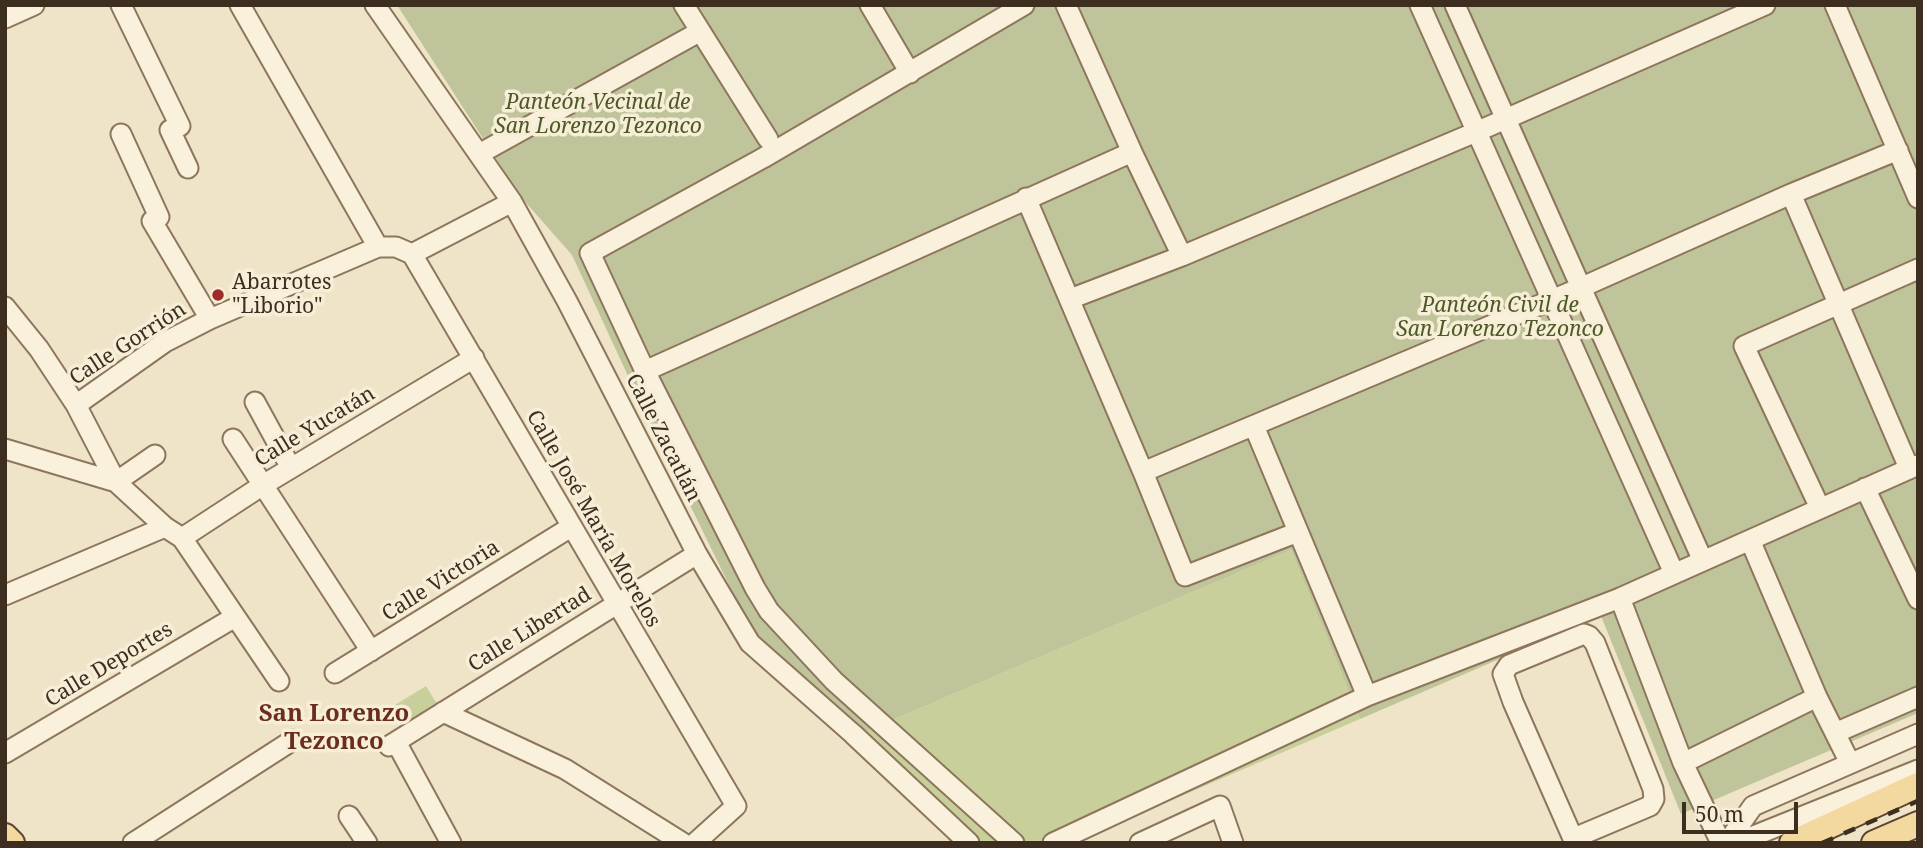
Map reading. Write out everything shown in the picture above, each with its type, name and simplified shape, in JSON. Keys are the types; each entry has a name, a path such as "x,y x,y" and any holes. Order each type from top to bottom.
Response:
{"main road":[{"path":"1792,843 1918,785"},
{"path":"1877,842 1918,824"},
{"path":"5,836 12,843"}],"street":[{"path":"8,13 34,5"},
{"path":"121,5 180,126 170,130 188,168"},
{"path":"240,5 377,247 396,247 412,254 512,202"},
{"name":"Calle Zacatlán","path":"375,5 512,202 567,301 697,554 750,643 853,734 969,843"},
{"path":"684,5 768,139"},
{"path":"870,5 910,73"},
{"path":"1014,843 834,681 769,611 645,371 590,253 763,158 1024,5"},
{"path":"1066,5 1182,256"},
{"path":"1420,5 1674,573"},
{"path":"1455,5 1703,561"},
{"path":"1712,5 1720,24"},
{"path":"1070,299 1182,256 1476,132 1766,5"},
{"path":"1835,5 1918,198"},
{"path":"479,154 699,32"},
{"path":"121,134 159,217 152,221 210,318"},
{"path":"1143,472 1580,288 1791,194 1898,150"},
{"path":"645,371 1132,152"},
{"path":"1053,843 1367,696 1620,598 1913,466 1791,194"},
{"path":"1026,198 1185,576 1298,532"},
{"name":"Calle Gorrión","path":"76,405 165,342 210,318 377,247"},
{"name":"Calle José María Morelos","path":"412,254 736,806 695,843"},
{"path":"1820,508 1744,346 1918,269"},
{"path":"5,307 76,405 116,482 173,533 279,681"},
{"name":"Calle Yucatán","path":"5,595 173,533 263,485 474,358"},
{"path":"255,402 291,468"},
{"path":"1254,426 1367,696"},
{"path":"233,439 371,651"},
{"path":"5,449 116,482"},
{"path":"116,482 155,455"},
{"path":"1865,488 1918,599"},
{"name":"Calle Victoria","path":"335,673 571,527"},
{"path":"1750,540 1817,697 1850,763"},
{"name":"Calle Libertad","path":"451,843 392,744 697,554"},
{"path":"1620,598 1683,763 1721,843"},
{"name":"Calle Deportes","path":"5,753 235,617"},
{"path":"1584,634 1595,643 1653,789 1654,799 1650,806 1574,841 1503,674 1509,666 1584,634"},
{"path":"1683,763 1817,697"},
{"path":"1835,733 1918,697"},
{"path":"443,712 565,769 683,843"},
{"path":"1727,843 1753,806 1918,734"},
{"path":"133,843 293,740"},
{"path":"1736,843 1918,771"},
{"path":"1140,843 1220,806 1233,843"},
{"path":"349,816 367,843"}],"green space":[{"name":"Panteón Civil de San Lorenzo Tezonco","path":"397,5 1918,5 1918,713 1681,814 1601,616 1596,615 1360,719 1291,550 864,732 750,628 572,255 520,196"},
{"path":"1291,550 1360,719 1072,843 983,843 864,732"},
{"path":"426,686 437,704 406,723 395,705"}],"railway":[{"path":"1822,843 1918,801"}],"place":[{"name":"Abarrotes \"Liborio\"","path":"218,295"}],"district":[{"name":"San Lorenzo Tezonco","path":"334,728"}],"park label":[{"name":"Panteón Vecinal de San Lorenzo Tezonco","path":"598,115"}]}
